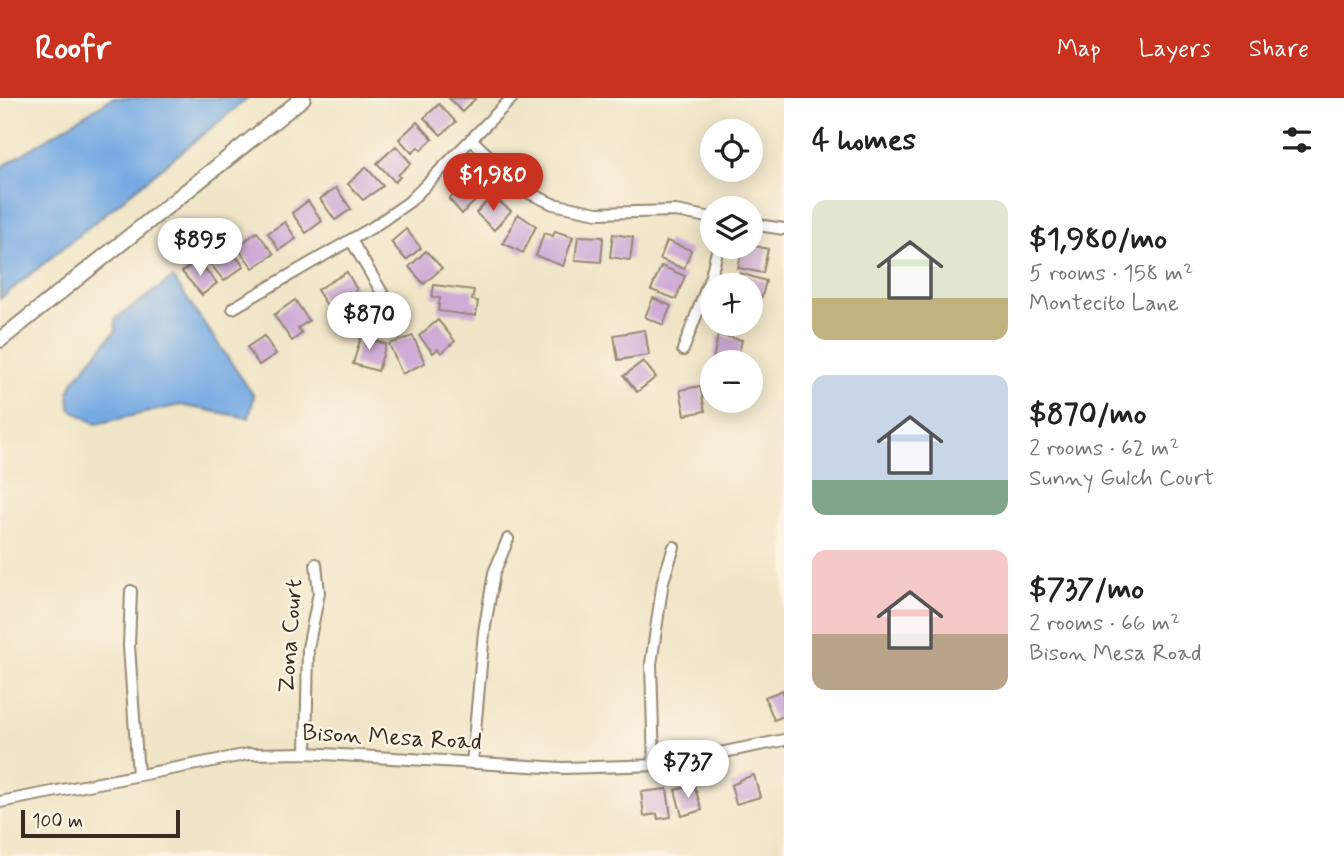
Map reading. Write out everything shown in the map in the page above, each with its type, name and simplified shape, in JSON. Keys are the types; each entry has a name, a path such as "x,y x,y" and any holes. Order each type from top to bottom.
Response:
{"street":[{"path":"0,340 303,98"},
{"path":"233,308 351,240 409,202 512,98"},
{"path":"471,139 525,191 552,204 597,213 676,211 700,216"},
{"path":"763,226 784,229"},
{"path":"351,240 391,308"},
{"path":"683,350 715,259"},
{"path":"472,763 484,632 494,573 508,539"},
{"path":"654,765 651,664 663,581 674,547"},
{"name":"Zona Court","path":"306,753 308,648 319,593 316,564"},
{"path":"131,591 129,646 138,775"},
{"name":"Bison Mesa Road","path":"0,802 250,754 306,753 563,768 654,765 784,740"}],"water":[{"path":"112,98 248,98 0,299 0,168"},
{"path":"173,278 254,396 249,418 180,405 96,424 70,409 69,392 75,379 116,330 115,319"}],"building":[{"path":"449,98 476,98 462,112"},
{"path":"439,104 456,122 441,135 424,118"},
{"path":"417,122 433,139 421,150 418,147 412,153 399,139"},
{"path":"396,146 411,163 398,175 400,177 395,182 377,163"},
{"path":"366,167 383,186 363,200 348,184"},
{"path":"472,178 484,192 462,214 449,199"},
{"path":"336,188 351,209 335,220 320,199"},
{"path":"492,196 511,211 494,230 476,213"},
{"path":"308,201 322,221 306,233 292,213"},
{"path":"518,214 536,226 523,253 503,243"},
{"path":"285,222 296,239 279,250 268,233"},
{"path":"406,229 421,248 406,260 391,242"},
{"path":"555,231 573,237 563,266 536,256 544,233 553,236"},
{"path":"257,232 274,254 253,268 237,247"},
{"path":"613,234 633,237 630,260 610,257"},
{"path":"578,236 603,237 601,262 575,260"},
{"path":"667,241 691,250 684,269 660,259"},
{"path":"228,247 244,266 224,281 209,262"},
{"path":"763,248 768,249 763,273 738,268 740,259 763,259"},
{"path":"426,251 442,268 424,284 409,267"},
{"path":"200,263 217,283 202,295 182,272 192,264 195,268"},
{"path":"661,266 685,276 676,299 651,290"},
{"path":"347,272 357,290 328,307 317,290"},
{"path":"434,285 474,290 472,300 478,301 476,316 438,311 440,298 432,297"},
{"path":"653,298 671,306 663,325 645,317"},
{"path":"356,299 369,320 351,331 338,310"},
{"path":"295,300 309,321 298,328 302,333 292,341 274,315"},
{"path":"438,320 455,341 441,353 438,349 433,353 419,336"},
{"path":"363,330 374,334 372,340 386,344 378,371 353,364"},
{"path":"645,330 649,355 618,360 614,335"},
{"path":"264,336 276,354 259,365 247,347"},
{"path":"413,336 425,363 402,374 389,344"},
{"path":"718,336 742,340 740,350 715,350"},
{"path":"643,361 656,377 637,392 624,376"},
{"path":"700,386 700,412 685,415 680,390"},
{"path":"783,690 784,716 774,720 765,697"},
{"path":"754,775 760,797 736,804 731,785"},
{"path":"694,785 702,810 682,816 675,790"},
{"path":"667,789 671,817 658,819 657,814 644,816 641,792"}]}
